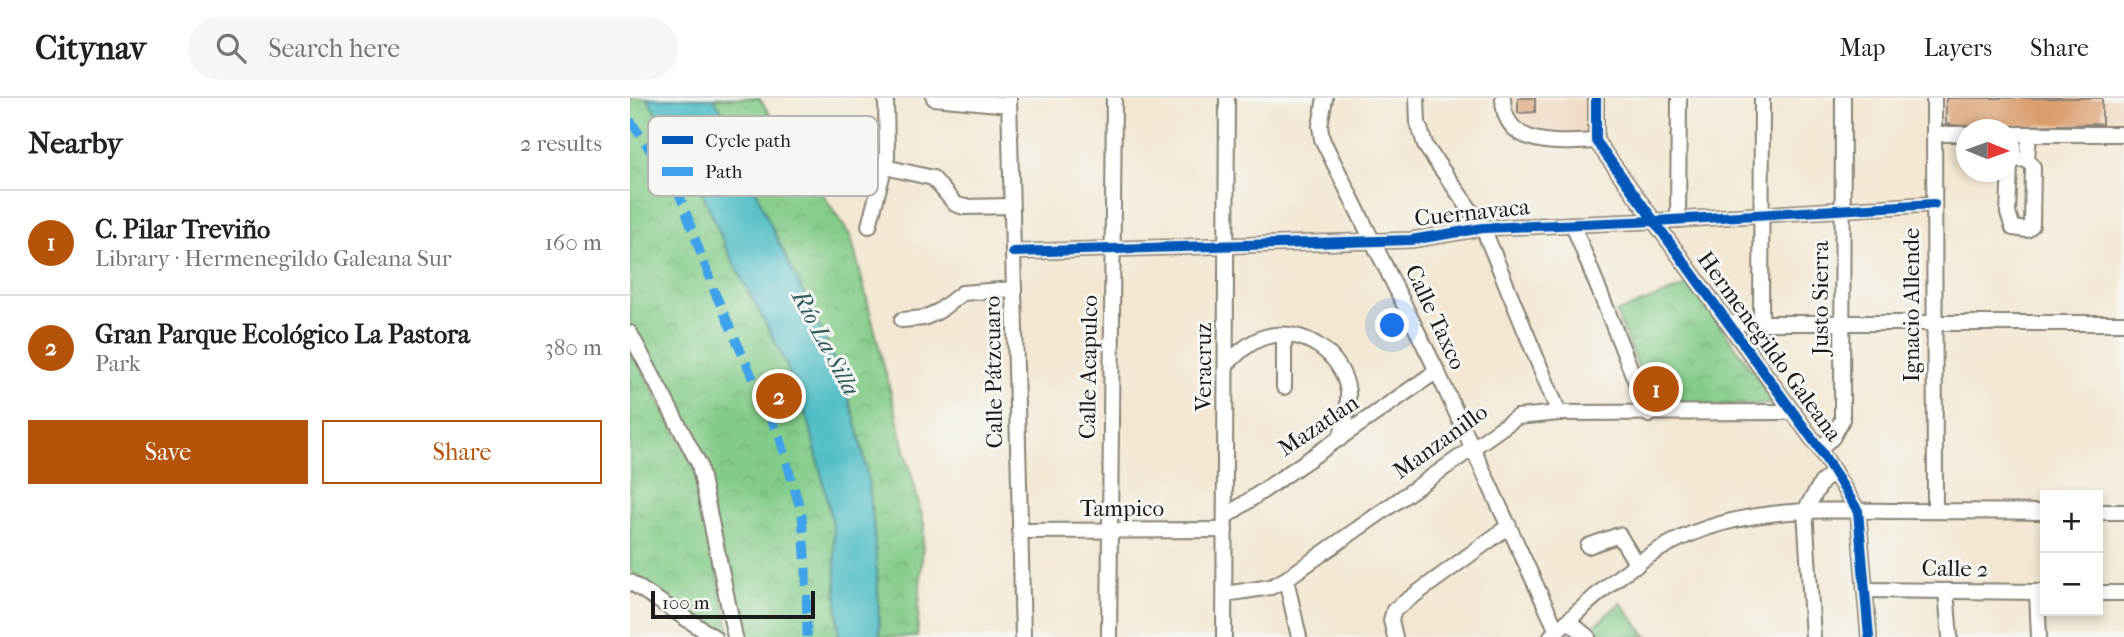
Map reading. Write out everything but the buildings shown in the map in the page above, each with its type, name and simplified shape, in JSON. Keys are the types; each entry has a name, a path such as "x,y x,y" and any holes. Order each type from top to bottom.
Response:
{"street":[{"path":"878,193 888,145 886,98"},
{"name":"Calle Pátzcuaro","path":"934,98 1009,102 1023,637"},
{"name":"Calle Acapulco","path":"1109,637 1114,98"},
{"name":"Veracruz","path":"1224,637 1227,98"},
{"name":"Calle Taxco","path":"1325,98 1320,126 1322,139 1437,371 1509,526 1553,634"},
{"path":"1417,98 1418,124 1426,146 1483,228 1559,413"},
{"path":"1503,98 1505,116 1516,131 1527,138 1548,143 1596,141 1596,98"},
{"path":"1678,220 1679,98"},
{"path":"1761,323 1762,98"},
{"name":"Justo Sierra","path":"1819,448 1832,439 1842,420 1843,98"},
{"name":"Ignacio Allende","path":"1934,98 1935,511"},
{"path":"1934,134 1956,134"},
{"path":"2019,134 2124,134"},
{"path":"2027,159 2029,134"},
{"name":"Hermenegildo Galeana","path":"1596,141 1794,412 1858,511"},
{"path":"885,167 933,178 955,204 964,207 1011,206"},
{"path":"869,226 877,196"},
{"name":"Cuernavaca","path":"1013,253 1375,242 1430,238 1483,228 1655,222 1934,204"},
{"path":"1573,225 1649,415"},
{"path":"902,320 924,318 939,311 962,293 1014,289"},
{"path":"1729,323 2124,323"},
{"path":"630,333 699,464 735,637"},
{"path":"1226,365 1252,342 1267,336 1284,335 1317,343 1333,357 1344,374 1349,407 1340,439"},
{"path":"1284,335 1284,387"},
{"name":"Mazatlan","path":"1225,524 1437,371"},
{"name":"Manzanillo","path":"1225,594 1271,587 1286,579 1517,417 1559,413 1649,415 1794,412"},
{"path":"1814,637 1805,510 1822,482 1834,472"},
{"path":"1553,634 1637,565 1678,540 1735,518 1805,510 2040,512"},
{"path":"1858,511 1869,637"},
{"path":"2103,512 2124,512"},
{"name":"Tampico","path":"1019,531 1225,524"},
{"path":"1395,637 1391,620 1394,610 1509,526"},
{"path":"1588,546 1619,535 1637,565"},
{"path":"1286,579 1300,637"},
{"path":"630,582 714,637"},
{"name":"Calle 2","path":"1865,590 2040,592"},
{"path":"1946,591 1950,637"},
{"path":"2103,593 2124,593"},
{"path":"2039,637 2040,614"},
{"path":"1568,621 1588,637"}],"shaded area":[{"path":"1511,98 1591,98 1591,134 1550,139 1526,131 1514,116"},
{"path":"1941,98 2124,98 2123,129 2019,130 2019,119 1956,119 1956,130 1941,130"}],"green space":[{"path":"630,98 759,98 771,116 648,116 648,196 824,196 851,237 924,524 917,637 739,637 702,467 630,326"},
{"path":"1691,284 1776,404 1654,406 1616,313"},
{"path":"630,347 695,469 730,632 724,636 637,579 630,570"},
{"path":"1621,603 1647,637 1597,637 1589,630"}],"water":[{"path":"647,98 714,98 725,116 658,116"},
{"name":"Río La Silla","path":"704,196 759,196 829,349 858,430 874,533 880,637 839,637 833,525 810,426 781,353 726,248"}],"marked path":[{"path":"630,120 648,147"},
{"path":"680,196 715,293 780,439 802,515 807,637"}],"cycle path":[{"path":"1596,98 1596,141 1819,448 1858,511 1869,637"},
{"path":"1013,252 1411,240 1483,228 1655,221 1934,204"}],"place":[{"name":"C. Pilar Treviño","path":"1656,389"},
{"name":"Gran Parque Ecológico La Pastora","path":"779,396"}]}
